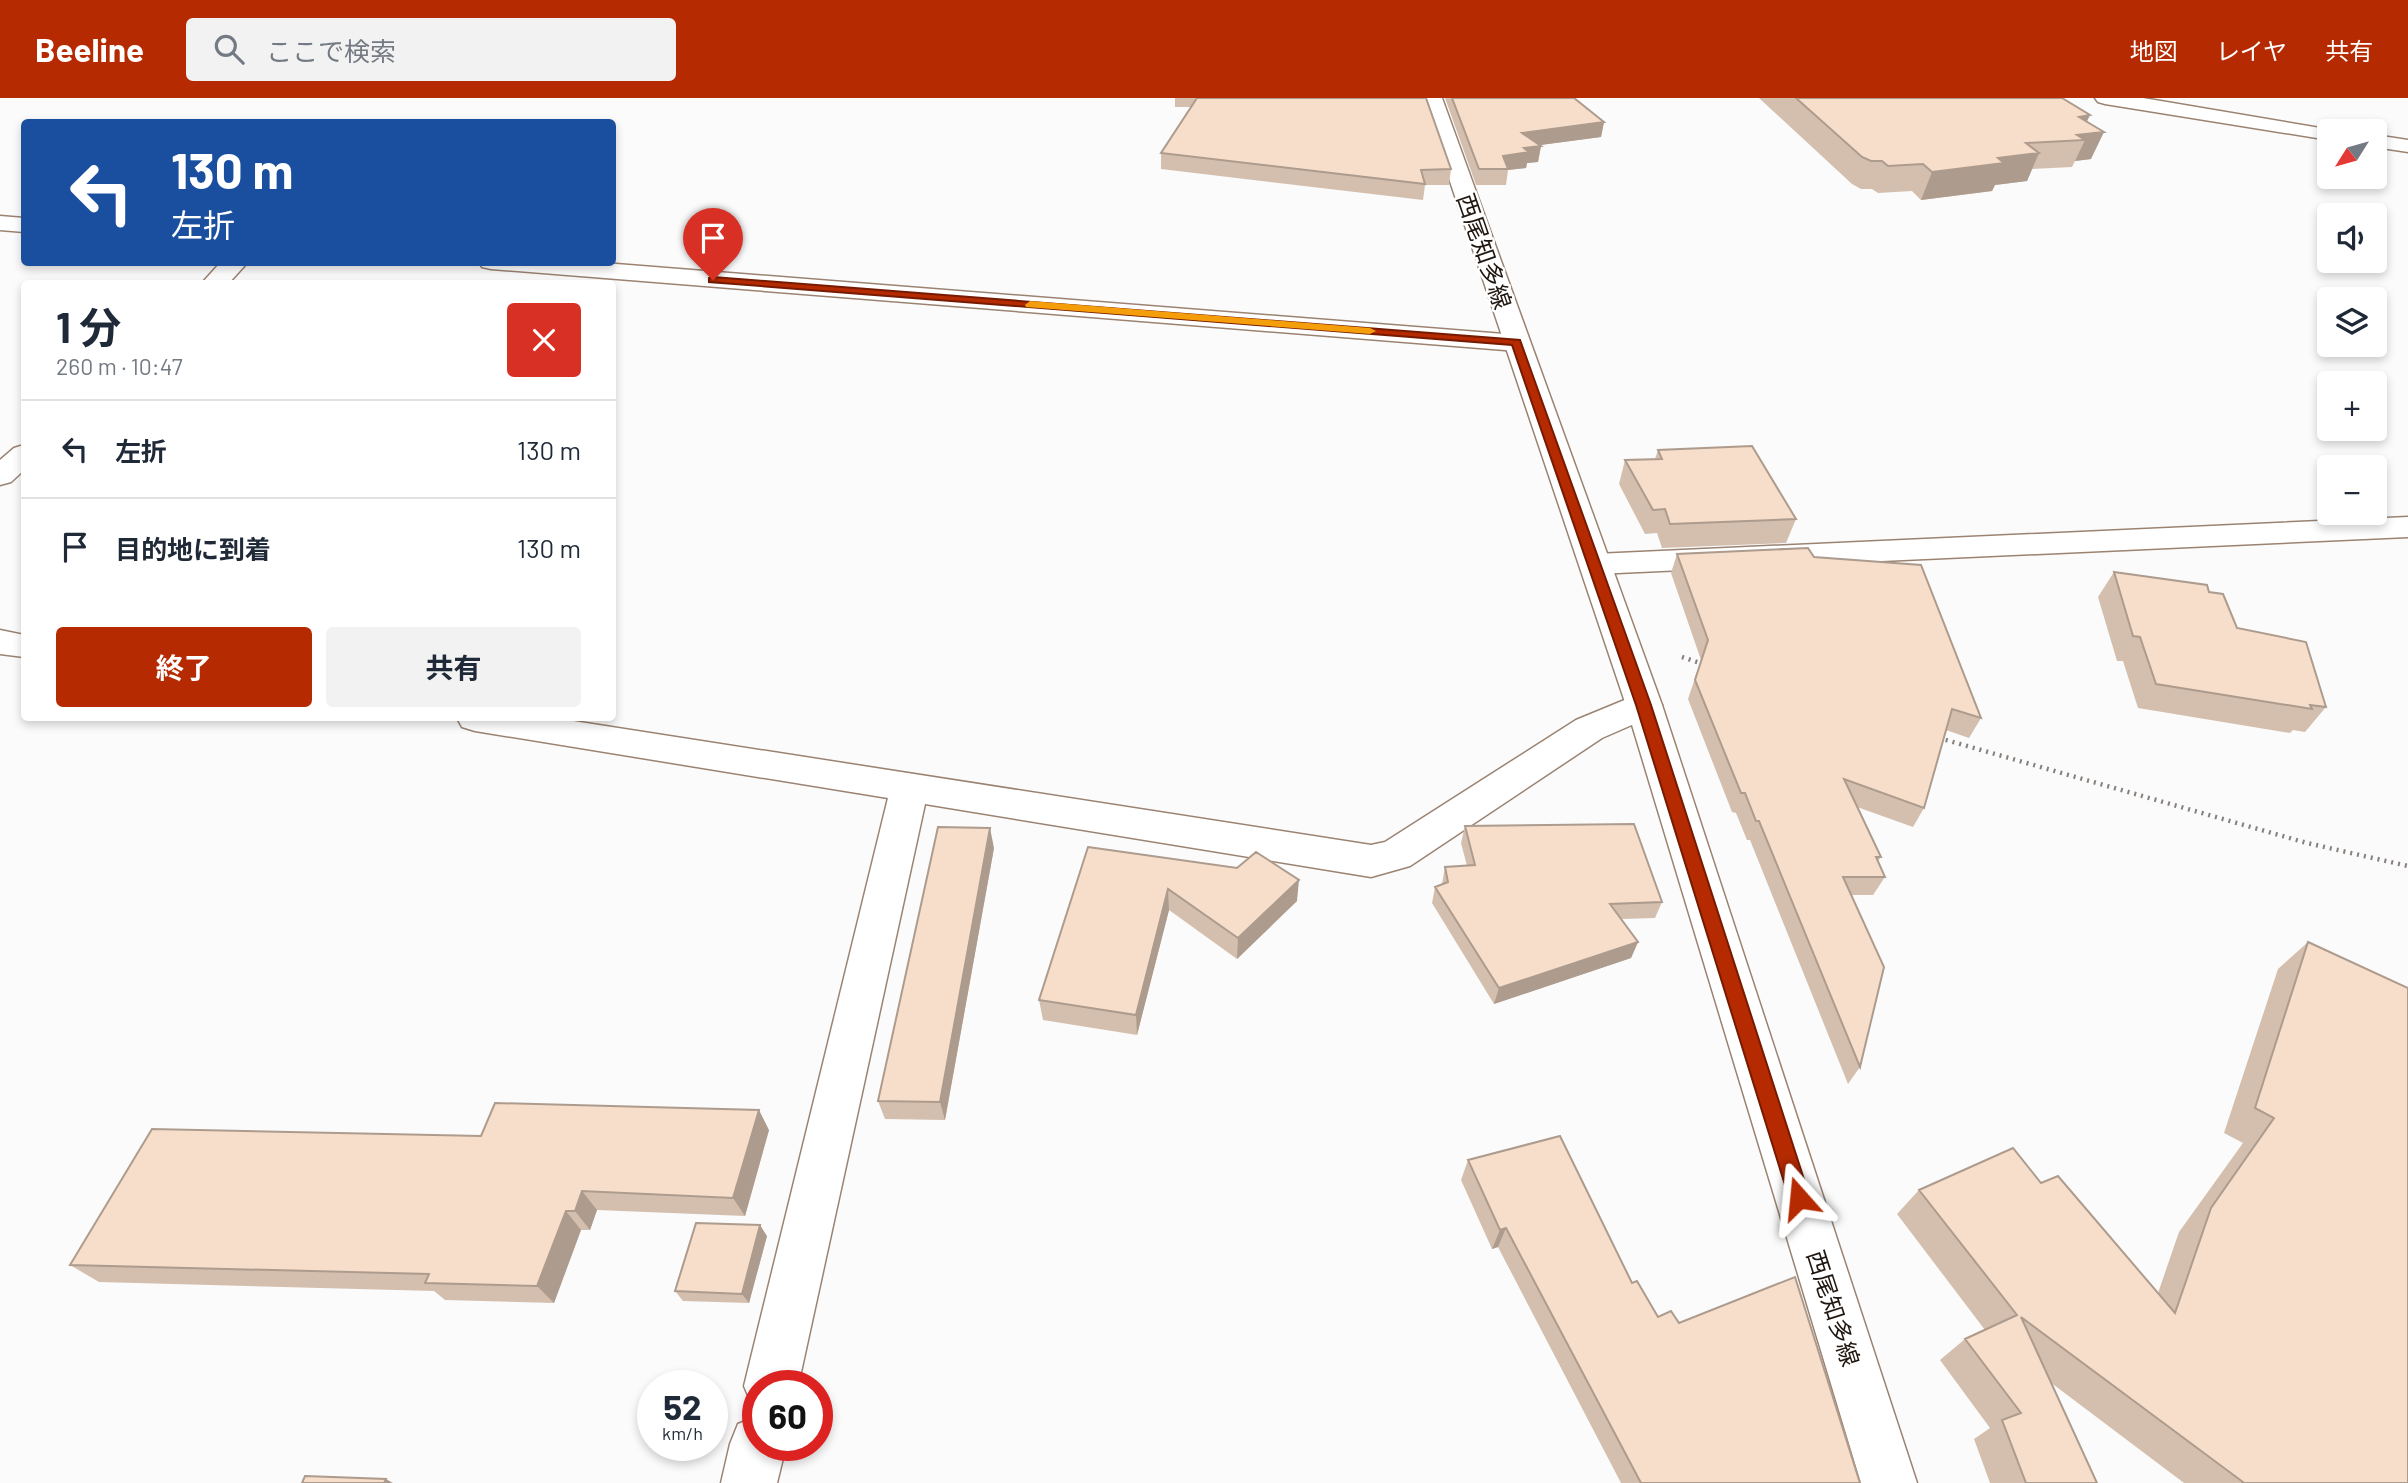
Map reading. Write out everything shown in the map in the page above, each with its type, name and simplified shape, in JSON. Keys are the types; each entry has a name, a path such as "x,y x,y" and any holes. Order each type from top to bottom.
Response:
{"street":[{"name":"西尾知多線","path":"1432,98 1644,705 1889,1483"},
{"path":"2105,98 2317,132"},
{"path":"2387,143 2408,146"},
{"path":"0,223 21,225"},
{"path":"217,280 232,266"},
{"path":"542,266 1517,342"},
{"path":"0,476 21,457"},
{"path":"1596,564 2408,527"},
{"path":"494,721 1371,861 1396,855 1589,729 1644,705"},
{"path":"775,1370 910,787"},
{"path":"749,1483 754,1461"}],"path":[{"path":"1623,644 1664,652 1715,668"},
{"path":"1933,737 2306,843 2408,866"}],"building":[{"path":"1197,98 1426,98 1451,169 1421,170 1425,184 1161,153"},
{"path":"1452,98 1574,98 1604,122 1522,133 1541,146 1524,148 1529,152 1503,156 1508,169 1479,169"},
{"path":"1796,98 2062,98 2090,115 2079,117 2104,132 2077,135 2085,140 2026,143 2039,153 1998,158 2004,163 1932,172 1923,164 1888,166 1882,161 1871,161 1862,157"},
{"path":"1752,446 1796,519 1670,524 1665,509 1653,510 1625,460 1662,459 1658,450"},
{"path":"1808,548 1814,557 1921,565 1981,718 1952,709 1924,808 1844,779 1881,857 1876,857 1885,877 1843,877 1884,967 1860,1067 1759,821 1756,821 1745,793 1741,793 1695,680 1708,640 1677,554"},
{"path":"2114,572 2207,585 2209,592 2223,594 2237,628 2306,642 2326,707 2310,705 2312,709 2156,684 2140,637 2133,636"},
{"path":"1634,824 1662,902 1610,904 1638,942 1499,988 1435,887 1448,882 1445,867 1475,865 1465,826"},
{"path":"938,827 990,828 940,1102 878,1101"},
{"path":"1088,847 1237,868 1256,852 1299,880 1238,938 1168,889 1136,1015 1039,1000"},
{"path":"2308,942 2408,988 2408,1483 2242,1483 2021,1317 2097,1483 2026,1483 2002,1420 2021,1413 1965,1339 2017,1315 1919,1190 2013,1148 2041,1183 2058,1176 2175,1313 2211,1208 2274,1118 2255,1108"},
{"path":"495,1103 759,1110 733,1198 582,1191 575,1211 566,1211 537,1286 425,1283 429,1274 70,1265 152,1129 481,1136"},
{"path":"1560,1136 1632,1283 1637,1281 1658,1317 1671,1311 1679,1323 1795,1277 1860,1483 1641,1483 1506,1228 1500,1230 1468,1160"},
{"path":"696,1223 760,1225 742,1294 675,1291"},
{"path":"305,1476 386,1479 384,1483 302,1483"}],"slow traffic":[{"path":"1030,305 1370,331"}],"route":[{"path":"713,280 1517,342 1644,705 1799,1198"}]}
